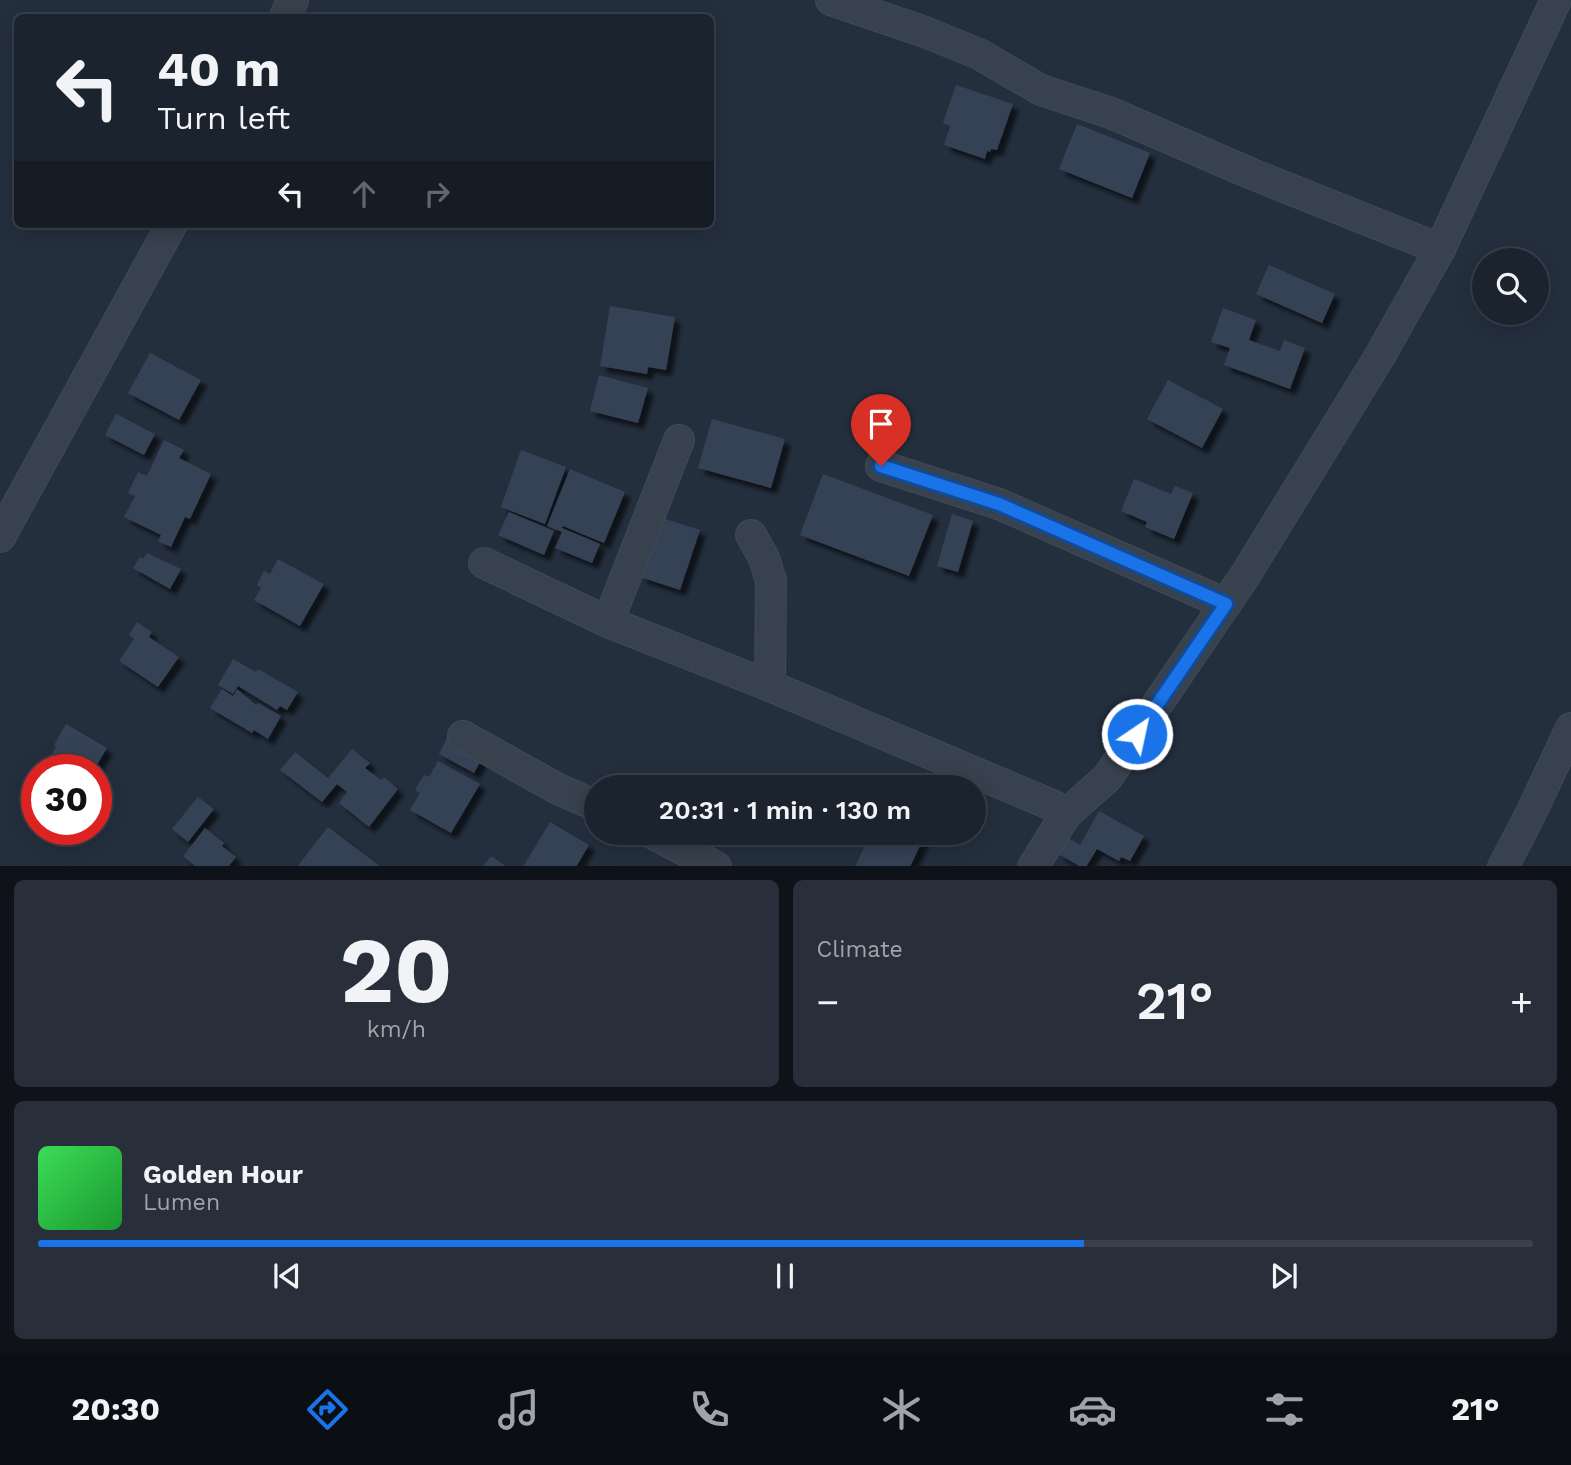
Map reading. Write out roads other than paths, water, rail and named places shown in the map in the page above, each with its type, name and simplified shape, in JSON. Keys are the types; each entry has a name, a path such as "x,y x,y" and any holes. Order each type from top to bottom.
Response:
{"street":[{"path":"831,0 925,32 979,54 1041,90 1111,113 1252,174 1440,249"},
{"path":"1033,866 1066,814 1107,778 1226,604 1381,354 1440,249 1556,0"},
{"path":"0,537 170,228"},
{"path":"608,622 679,440"},
{"path":"881,466 999,504 1226,604"},
{"path":"751,535 764,558 771,580 770,686"},
{"path":"484,563 608,622 770,686 1052,805 1066,814"},
{"path":"1503,866 1571,727"},
{"path":"463,736 558,789 584,800"},
{"path":"675,845 716,866"}]}
